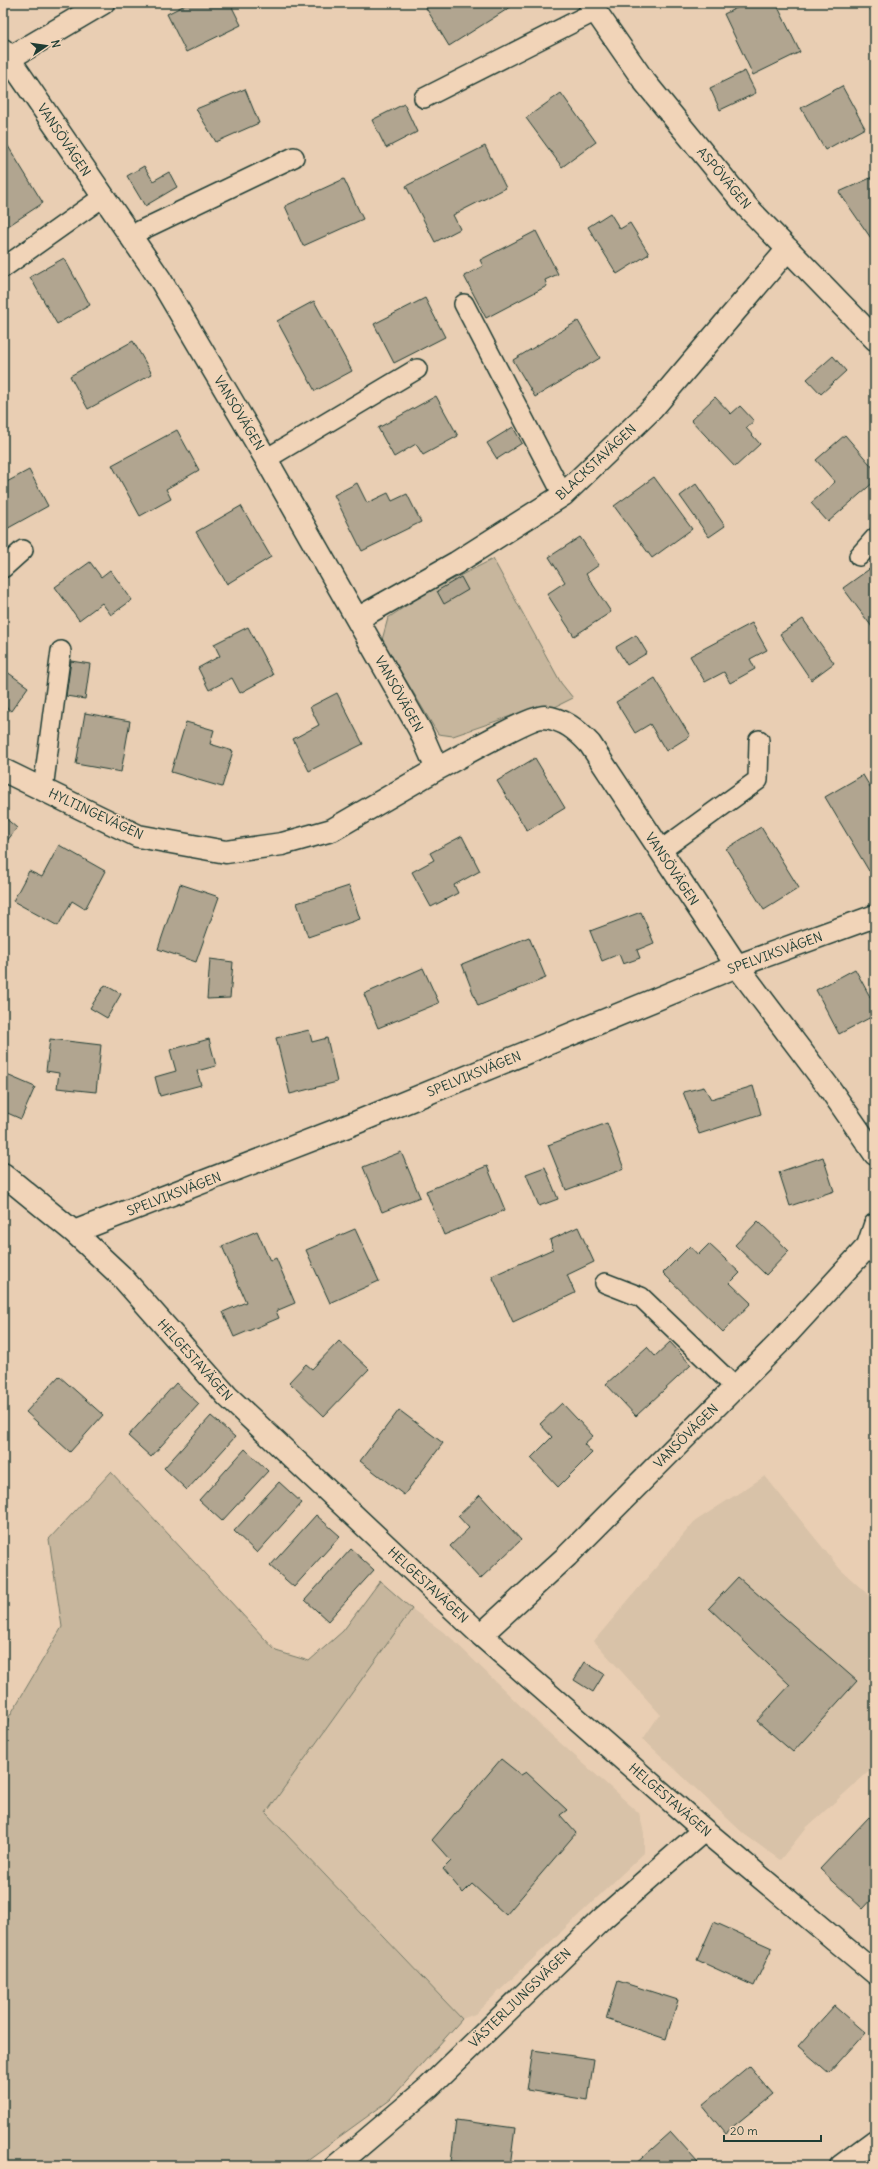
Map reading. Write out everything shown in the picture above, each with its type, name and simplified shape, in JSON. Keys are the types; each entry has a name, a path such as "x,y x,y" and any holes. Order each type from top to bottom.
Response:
{"street":[{"path":"5,57 103,3"},
{"name":"ASPÖVÄGEN","path":"593,7 644,81 748,208 875,338"},
{"name":"VANSÖVÄGEN","path":"5,57 160,279 266,459 420,730 437,769 517,727 542,717 561,721 575,728 590,744 737,966 830,1088 875,1154"},
{"name":"BLACKSTAVÄGEN","path":"357,619 456,563 564,495 653,408 788,249"},
{"name":"HYLTINGEVÄGEN","path":"3,770 138,836 226,852 282,844 332,830 437,769"},
{"name":"SPELVIKSVÄGEN","path":"74,1232 355,1123 737,966 875,916"},
{"name":"HELGESTAVÄGEN","path":"3,1174 74,1232 121,1276 227,1396 481,1635 704,1830 875,1973"},
{"name":"VANSÖVÄGEN","path":"481,1635 567,1556 735,1387 868,1246 875,1225"},
{"name":"VÄSTERLJUNGSVÄGEN","path":"336,2166 429,2087 602,1919 704,1830"},
{"path":"841,2166 875,2141"}],"lane":[{"path":"424,98 593,7"},
{"path":"129,236 294,157"},
{"path":"3,268 103,197"},
{"path":"464,304 564,495"},
{"path":"266,459 417,369"},
{"path":"859,556 875,538"},
{"path":"3,568 22,550"},
{"path":"43,790 61,650"},
{"path":"660,851 758,780 759,740"},
{"path":"605,1283 641,1297 735,1387"}],"shaded area":[{"path":"865,3 875,3 875,16"},
{"path":"493,559 561,683 573,698 555,707 542,717 517,714 453,736 438,734 382,640 388,618 422,595"},
{"path":"111,1472 276,1651 309,1661 343,1631 380,1581 412,1609 266,1813 462,2019 390,2100 299,2166 3,2166 3,1739 9,1717 62,1627 49,1539"},
{"path":"765,1476 840,1569 875,1601 875,1766 807,1827 780,1860 744,1834 643,1739 660,1714 594,1641 694,1522"},
{"path":"412,1609 450,1637 539,1724 639,1813 644,1833 644,1853 475,2014 462,2019 266,1813"}],"building":[{"path":"189,3 230,3 241,25 186,52 167,14"},
{"path":"434,3 517,3 449,46 426,8"},
{"path":"747,3 776,3 800,52 753,75 724,14"},
{"path":"745,71 756,93 720,110 710,88"},
{"path":"842,86 865,128 825,150 801,108"},
{"path":"245,89 259,123 216,142 196,109"},
{"path":"561,93 596,142 562,167 526,118"},
{"path":"404,104 417,132 386,148 372,120"},
{"path":"3,138 43,203 5,228 3,224"},
{"path":"485,146 506,188 453,215 460,229 435,242 406,186"},
{"path":"144,166 153,181 169,172 177,187 145,206 127,176"},
{"path":"875,176 875,244 839,192"},
{"path":"344,179 363,219 303,246 285,206"},
{"path":"610,213 620,229 630,223 649,254 617,274 588,227"},
{"path":"536,231 558,274 545,280 547,286 486,318 464,276 483,266 480,260"},
{"path":"64,258 90,305 57,324 30,277"},
{"path":"425,298 445,337 394,363 374,324"},
{"path":"314,301 352,371 315,391 277,321"},
{"path":"578,321 600,358 535,397 513,360"},
{"path":"133,341 152,374 88,409 70,376"},
{"path":"833,356 846,371 821,394 807,379"},
{"path":"436,396 458,436 423,455 416,444 394,457 378,428"},
{"path":"715,397 731,414 740,406 754,421 746,428 760,444 735,467 691,420"},
{"path":"513,427 522,443 497,459 487,443"},
{"path":"177,430 199,470 166,489 171,499 140,516 112,465"},
{"path":"845,435 875,470 875,481 828,522 811,503 835,482 816,460"},
{"path":"29,470 48,506 3,531 3,484"},
{"path":"654,477 692,529 652,558 614,506"},
{"path":"357,483 367,503 388,493 392,501 407,494 421,522 362,551 334,495"},
{"path":"696,484 725,526 709,537 680,496"},
{"path":"241,506 271,557 227,584 196,532"},
{"path":"580,537 599,565 586,574 611,612 574,636 547,594 565,582 549,557"},
{"path":"90,562 101,577 110,570 132,600 111,615 102,603 79,620 55,587"},
{"path":"875,565 875,631 843,588"},
{"path":"461,577 468,590 444,604 437,591"},
{"path":"803,619 834,663 811,680 780,634"},
{"path":"752,623 767,650 750,659 755,669 730,683 724,672 705,682 690,656"},
{"path":"248,627 273,675 240,693 232,678 209,690 198,668 220,656 214,644"},
{"path":"636,635 647,653 627,665 616,647"},
{"path":"71,661 90,664 85,699 66,696"},
{"path":"3,669 28,687 11,711 3,705"},
{"path":"655,678 690,736 666,751 650,724 635,733 616,702"},
{"path":"337,693 363,744 309,771 293,739 319,725 310,707"},
{"path":"85,713 130,721 121,772 76,764"},
{"path":"186,722 214,730 210,744 233,751 222,787 171,772"},
{"path":"535,758 565,808 527,831 497,781"},
{"path":"863,775 875,795 875,867 869,871 825,797"},
{"path":"3,816 17,828 3,846"},
{"path":"761,827 799,888 764,910 726,849"},
{"path":"462,836 480,871 454,885 458,893 431,907 412,872 434,860 430,853"},
{"path":"59,845 105,871 85,909 72,901 58,926 13,901 29,871 42,877"},
{"path":"180,884 219,897 196,962 158,949"},
{"path":"349,886 360,919 308,937 297,903"},
{"path":"641,912 654,943 637,950 640,958 623,964 619,954 602,961 590,931"},
{"path":"529,937 546,978 478,1006 462,964"},
{"path":"210,959 233,962 230,998 207,999"},
{"path":"423,968 439,1003 378,1028 364,994"},
{"path":"855,969 875,1006 875,1015 839,1034 816,990"},
{"path":"105,985 121,994 107,1018 90,1008"},
{"path":"309,1030 312,1042 327,1038 337,1082 290,1094 276,1038"},
{"path":"50,1039 101,1045 96,1092 57,1088 59,1073 46,1071"},
{"path":"209,1039 216,1066 197,1071 201,1085 160,1096 155,1077 176,1071 170,1050"},
{"path":"7,1075 35,1087 21,1119 3,1111 3,1085"},
{"path":"753,1086 761,1114 699,1134 683,1092 704,1087 711,1099"},
{"path":"607,1123 624,1169 566,1190 548,1145"},
{"path":"401,1152 420,1197 382,1212 363,1167"},
{"path":"823,1157 834,1191 790,1206 779,1172"},
{"path":"487,1166 505,1210 444,1235 426,1191"},
{"path":"545,1167 558,1199 539,1206 526,1174"},
{"path":"758,1221 789,1251 766,1275 735,1245"},
{"path":"578,1227 594,1262 567,1275 575,1293 513,1322 492,1276 553,1249 550,1240"},
{"path":"355,1229 379,1281 330,1303 306,1250"},
{"path":"257,1231 270,1261 276,1258 295,1303 276,1311 279,1318 234,1337 223,1312 246,1302 222,1246"},
{"path":"709,1244 740,1273 730,1283 751,1303 723,1332 663,1273 690,1246 698,1255"},
{"path":"339,1341 369,1369 324,1416 289,1382 306,1364 312,1369"},
{"path":"670,1342 691,1365 636,1416 606,1384 647,1347 655,1356"},
{"path":"59,1376 103,1415 70,1452 26,1412"},
{"path":"176,1383 199,1404 151,1457 128,1436"},
{"path":"562,1403 593,1436 584,1444 592,1453 558,1487 531,1458 552,1437 540,1424"},
{"path":"399,1410 443,1443 404,1495 360,1461"},
{"path":"211,1416 235,1437 187,1490 164,1468"},
{"path":"245,1449 268,1471 222,1521 199,1500"},
{"path":"279,1482 302,1503 257,1553 234,1531"},
{"path":"480,1495 521,1540 480,1579 450,1546 469,1528 458,1516"},
{"path":"316,1515 340,1536 294,1587 270,1566"},
{"path":"351,1549 374,1570 328,1621 305,1600"},
{"path":"738,1577 857,1681 793,1752 757,1721 790,1685 709,1608"},
{"path":"585,1662 604,1674 593,1692 574,1680"},
{"path":"501,1759 521,1775 526,1772 567,1810 560,1815 576,1833 506,1915 472,1884 463,1893 443,1869 451,1861 432,1840"},
{"path":"869,1817 875,1822 875,1896 863,1909 820,1869"},
{"path":"714,1922 772,1948 754,1986 697,1960"},
{"path":"618,1981 678,2000 666,2039 606,2019"},
{"path":"834,2006 865,2033 829,2073 798,2046"},
{"path":"533,2050 594,2059 588,2100 527,2090"},
{"path":"749,2066 773,2094 725,2133 702,2105"},
{"path":"456,2120 515,2128 510,2166 492,2166 451,2161"},
{"path":"671,2132 698,2162 693,2166 633,2166"}]}
